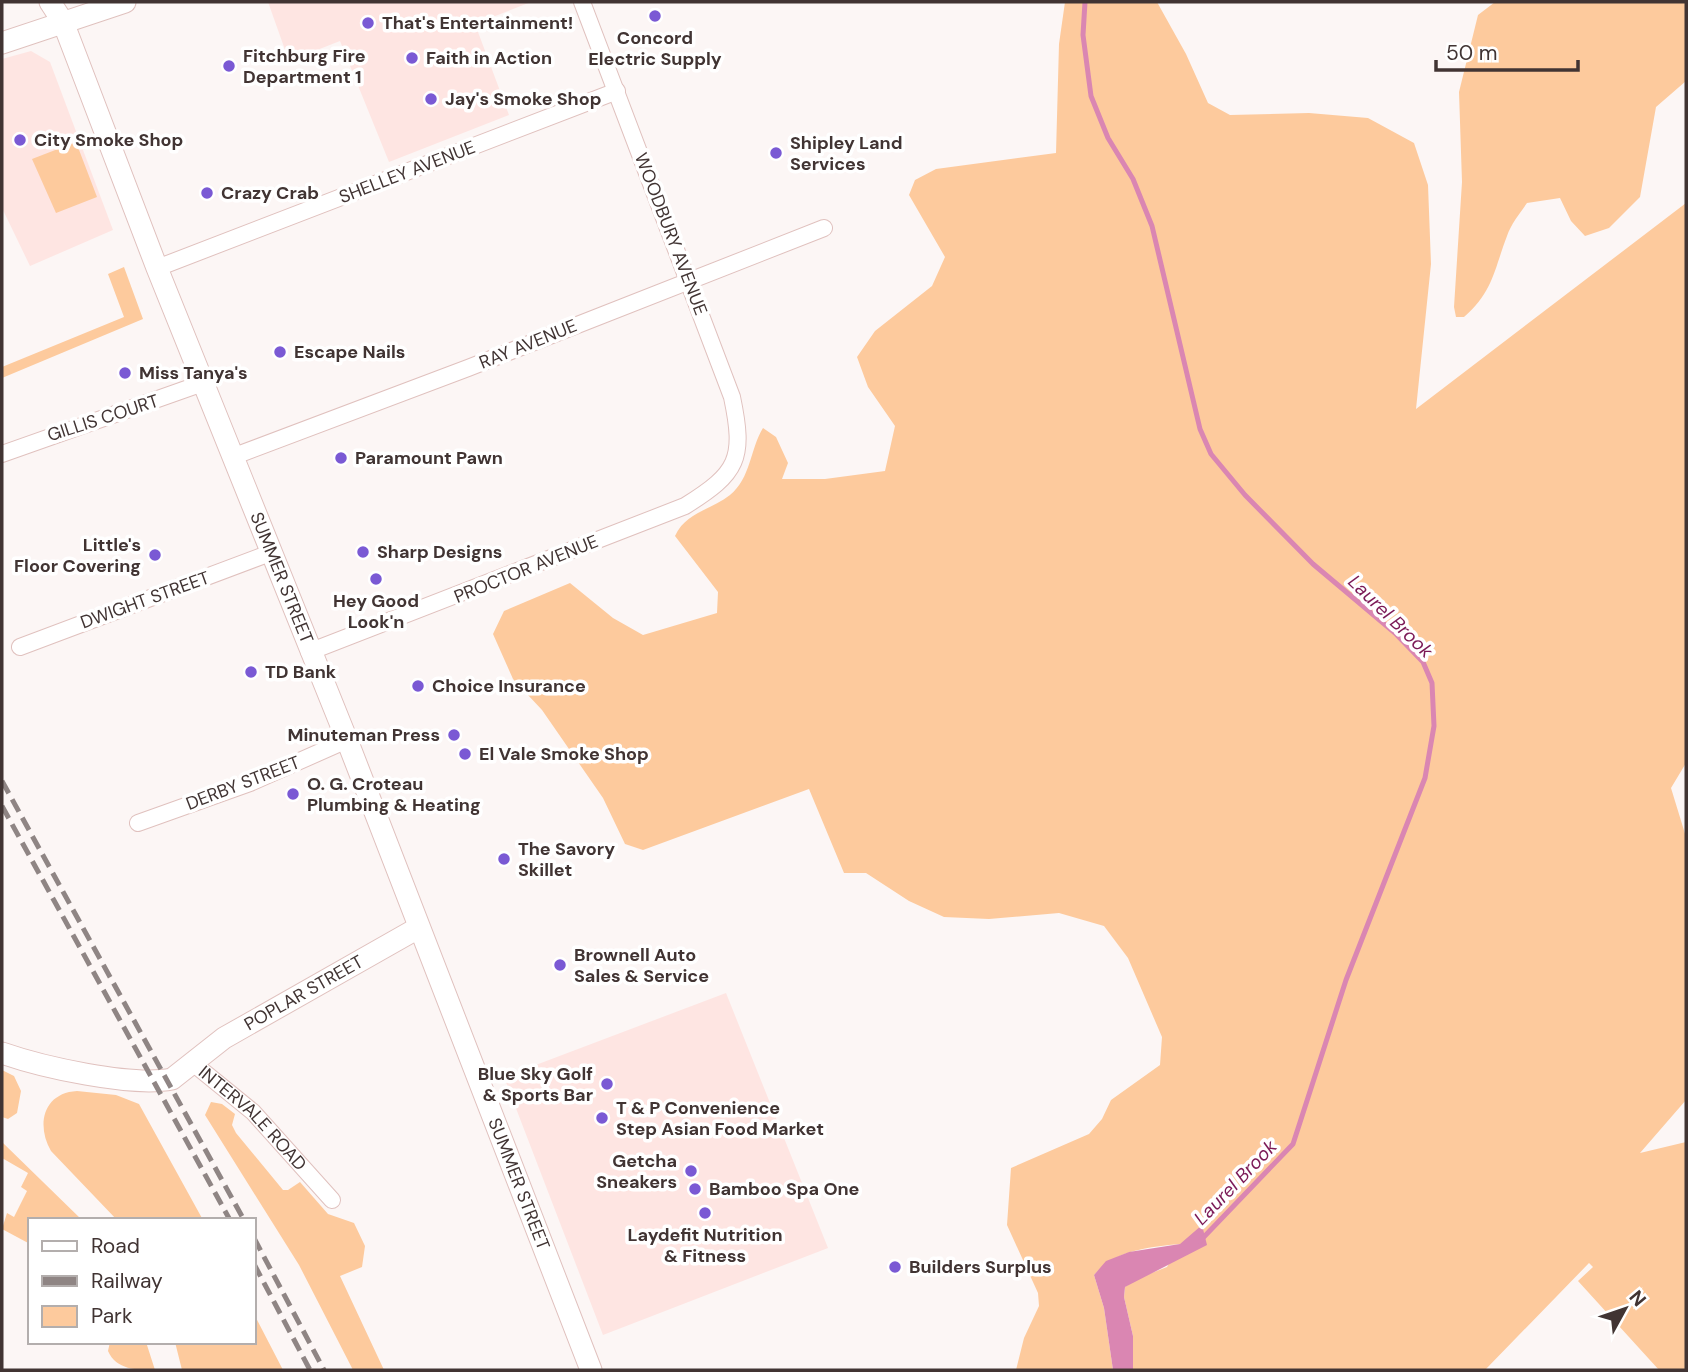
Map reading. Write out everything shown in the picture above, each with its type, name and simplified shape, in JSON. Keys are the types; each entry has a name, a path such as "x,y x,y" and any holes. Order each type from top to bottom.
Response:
{"main road":[{"name":"SUMMER STREET","path":"50,2 64,12 157,268 346,740 591,1370"},
{"path":"2,29 64,12 125,2"},
{"path":"2,43 64,12"},
{"name":"POPLAR STREET","path":"194,1064 224,1038 418,928"},
{"name":"INTERVALE ROAD","path":"2,1053 56,1069 164,1080 194,1064"}],"street":[{"name":"WOODBURY AVENUE","path":"582,2 689,278 734,410 740,434 737,459 730,468"},
{"name":"SHELLEY AVENUE","path":"157,268 617,90"},
{"name":"RAY AVENUE","path":"232,457 468,368 689,278 824,228"},
{"name":"GILLIS COURT","path":"2,454 203,383"},
{"name":"PROCTOR AVENUE","path":"309,652 685,506 715,487 730,468"},
{"name":"DWIGHT STREET","path":"20,647 270,552"},
{"name":"DERBY STREET","path":"138,823 250,783 346,740"},
{"name":"INTERVALE ROAD","path":"194,1064 253,1112 332,1200"}],"shaded area":[{"path":"268,2 531,2 475,24 509,115 389,162 340,41 289,61"},
{"path":"31,51 50,62 113,230 30,266 2,208 2,59"},
{"path":"726,993 828,1248 603,1335 504,1077"},
{"path":"1202,1225 1207,1245 1125,1287 1124,1297 1133,1336 1133,1370 1113,1370 1104,1308 1094,1275 1106,1261 1129,1252 1180,1244"}],"green space":[{"path":"1065,2 1157,2 1186,54 1208,103 1230,115 1309,113 1368,118 1414,143 1428,185 1431,264 1416,409 1686,203 1686,763 1671,788 1686,837 1686,1100 1640,1153 1686,1142 1686,1370 1659,1370 1578,1281 1593,1267 1589,1263 1485,1370 1133,1370 1133,1336 1124,1297 1125,1287 1136,1279 1167,1267 1180,1244 1133,1251 1112,1260 1094,1275 1104,1308 1113,1370 1016,1370 1024,1338 1039,1306 1038,1293 1007,1225 1011,1168 1089,1134 1102,1119 1111,1100 1160,1065 1162,1037 1128,958 1104,926 1059,913 989,919 944,917 909,901 866,873 844,873 809,789 643,850 625,844 603,798 542,710 513,679 493,634 504,611 570,583 613,618 643,635 717,613 718,592 675,536 686,522 723,500 737,488 763,428 776,437 788,463 782,479 825,479 885,471 895,426 868,387 857,357 875,331 932,286 945,257 909,195 915,180 936,169 1056,153 1059,44"},
{"path":"1495,2 1686,2 1686,81 1656,107 1640,197 1609,228 1585,236 1571,221 1560,198 1527,203 1509,232 1481,299 1464,317 1456,317 1454,307 1462,182 1459,92 1478,15"},
{"path":"76,142 97,197 56,213 32,159"},
{"path":"124,267 143,319 2,378 2,367 124,317 108,274"},
{"path":"2,1070 14,1076 21,1091 17,1113 8,1119 2,1117"},
{"path":"77,1091 116,1095 139,1104 202,1218 115,1218 51,1151 46,1141 46,1112 56,1098"},
{"path":"211,1102 222,1104 235,1114 232,1125 236,1133 283,1190 288,1190 300,1182 328,1214 354,1223 365,1246 362,1267 340,1276 384,1370 353,1370 299,1265 205,1115"},
{"path":"2,1142 80,1218 28,1218 28,1243 2,1229 7,1213 14,1217 27,1191 21,1187 28,1173 2,1158"},
{"path":"256,1318 283,1370 182,1370 176,1344 256,1344"},
{"path":"110,1344 147,1344 155,1370 134,1369 122,1365 116,1362 108,1351"}],"waterway":[{"name":"Laurel Brook","path":"1085,2 1083,35 1091,96 1108,138 1133,179 1152,226 1200,429 1211,454 1245,495 1313,564 1395,633 1423,662 1432,683 1434,726 1425,778 1346,980 1293,1144 1200,1241"}],"railway":[{"path":"2,781 243,1218"},
{"path":"2,806 229,1218"},
{"path":"256,1242 324,1370"},
{"path":"256,1268 310,1370"}],"place":[{"name":"Concord Electric Supply","path":"655,16"},
{"name":"That's Entertainment!","path":"368,23"},
{"name":"Faith in Action","path":"412,58"},
{"name":"Fitchburg Fire Department 1","path":"229,66"},
{"name":"Jay's Smoke Shop","path":"431,99"},
{"name":"City Smoke Shop","path":"20,140"},
{"name":"Shipley Land Services","path":"776,153"},
{"name":"Crazy Crab","path":"207,193"},
{"name":"Escape Nails","path":"280,352"},
{"name":"Miss Tanya's","path":"125,373"},
{"name":"Paramount Pawn","path":"341,458"},
{"name":"Sharp Designs","path":"363,552"},
{"name":"Little's Floor Covering","path":"155,555"},
{"name":"Hey Good Look'n","path":"376,579"},
{"name":"TD Bank","path":"251,672"},
{"name":"Choice Insurance","path":"418,686"},
{"name":"Minuteman Press","path":"454,735"},
{"name":"El Vale Smoke Shop","path":"465,754"},
{"name":"O. G. Croteau Plumbing & Heating","path":"293,794"},
{"name":"The Savory Skillet","path":"504,859"},
{"name":"Brownell Auto Sales & Service","path":"560,965"},
{"name":"Blue Sky Golf & Sports Bar","path":"607,1084"},
{"name":"T & P Convenience Step Asian Food Market","path":"602,1118"},
{"name":"Getcha Sneakers","path":"691,1171"},
{"name":"Bamboo Spa One","path":"695,1189"},
{"name":"Laydefit Nutrition & Fitness","path":"705,1213"},
{"name":"Builders Surplus","path":"895,1267"}]}
